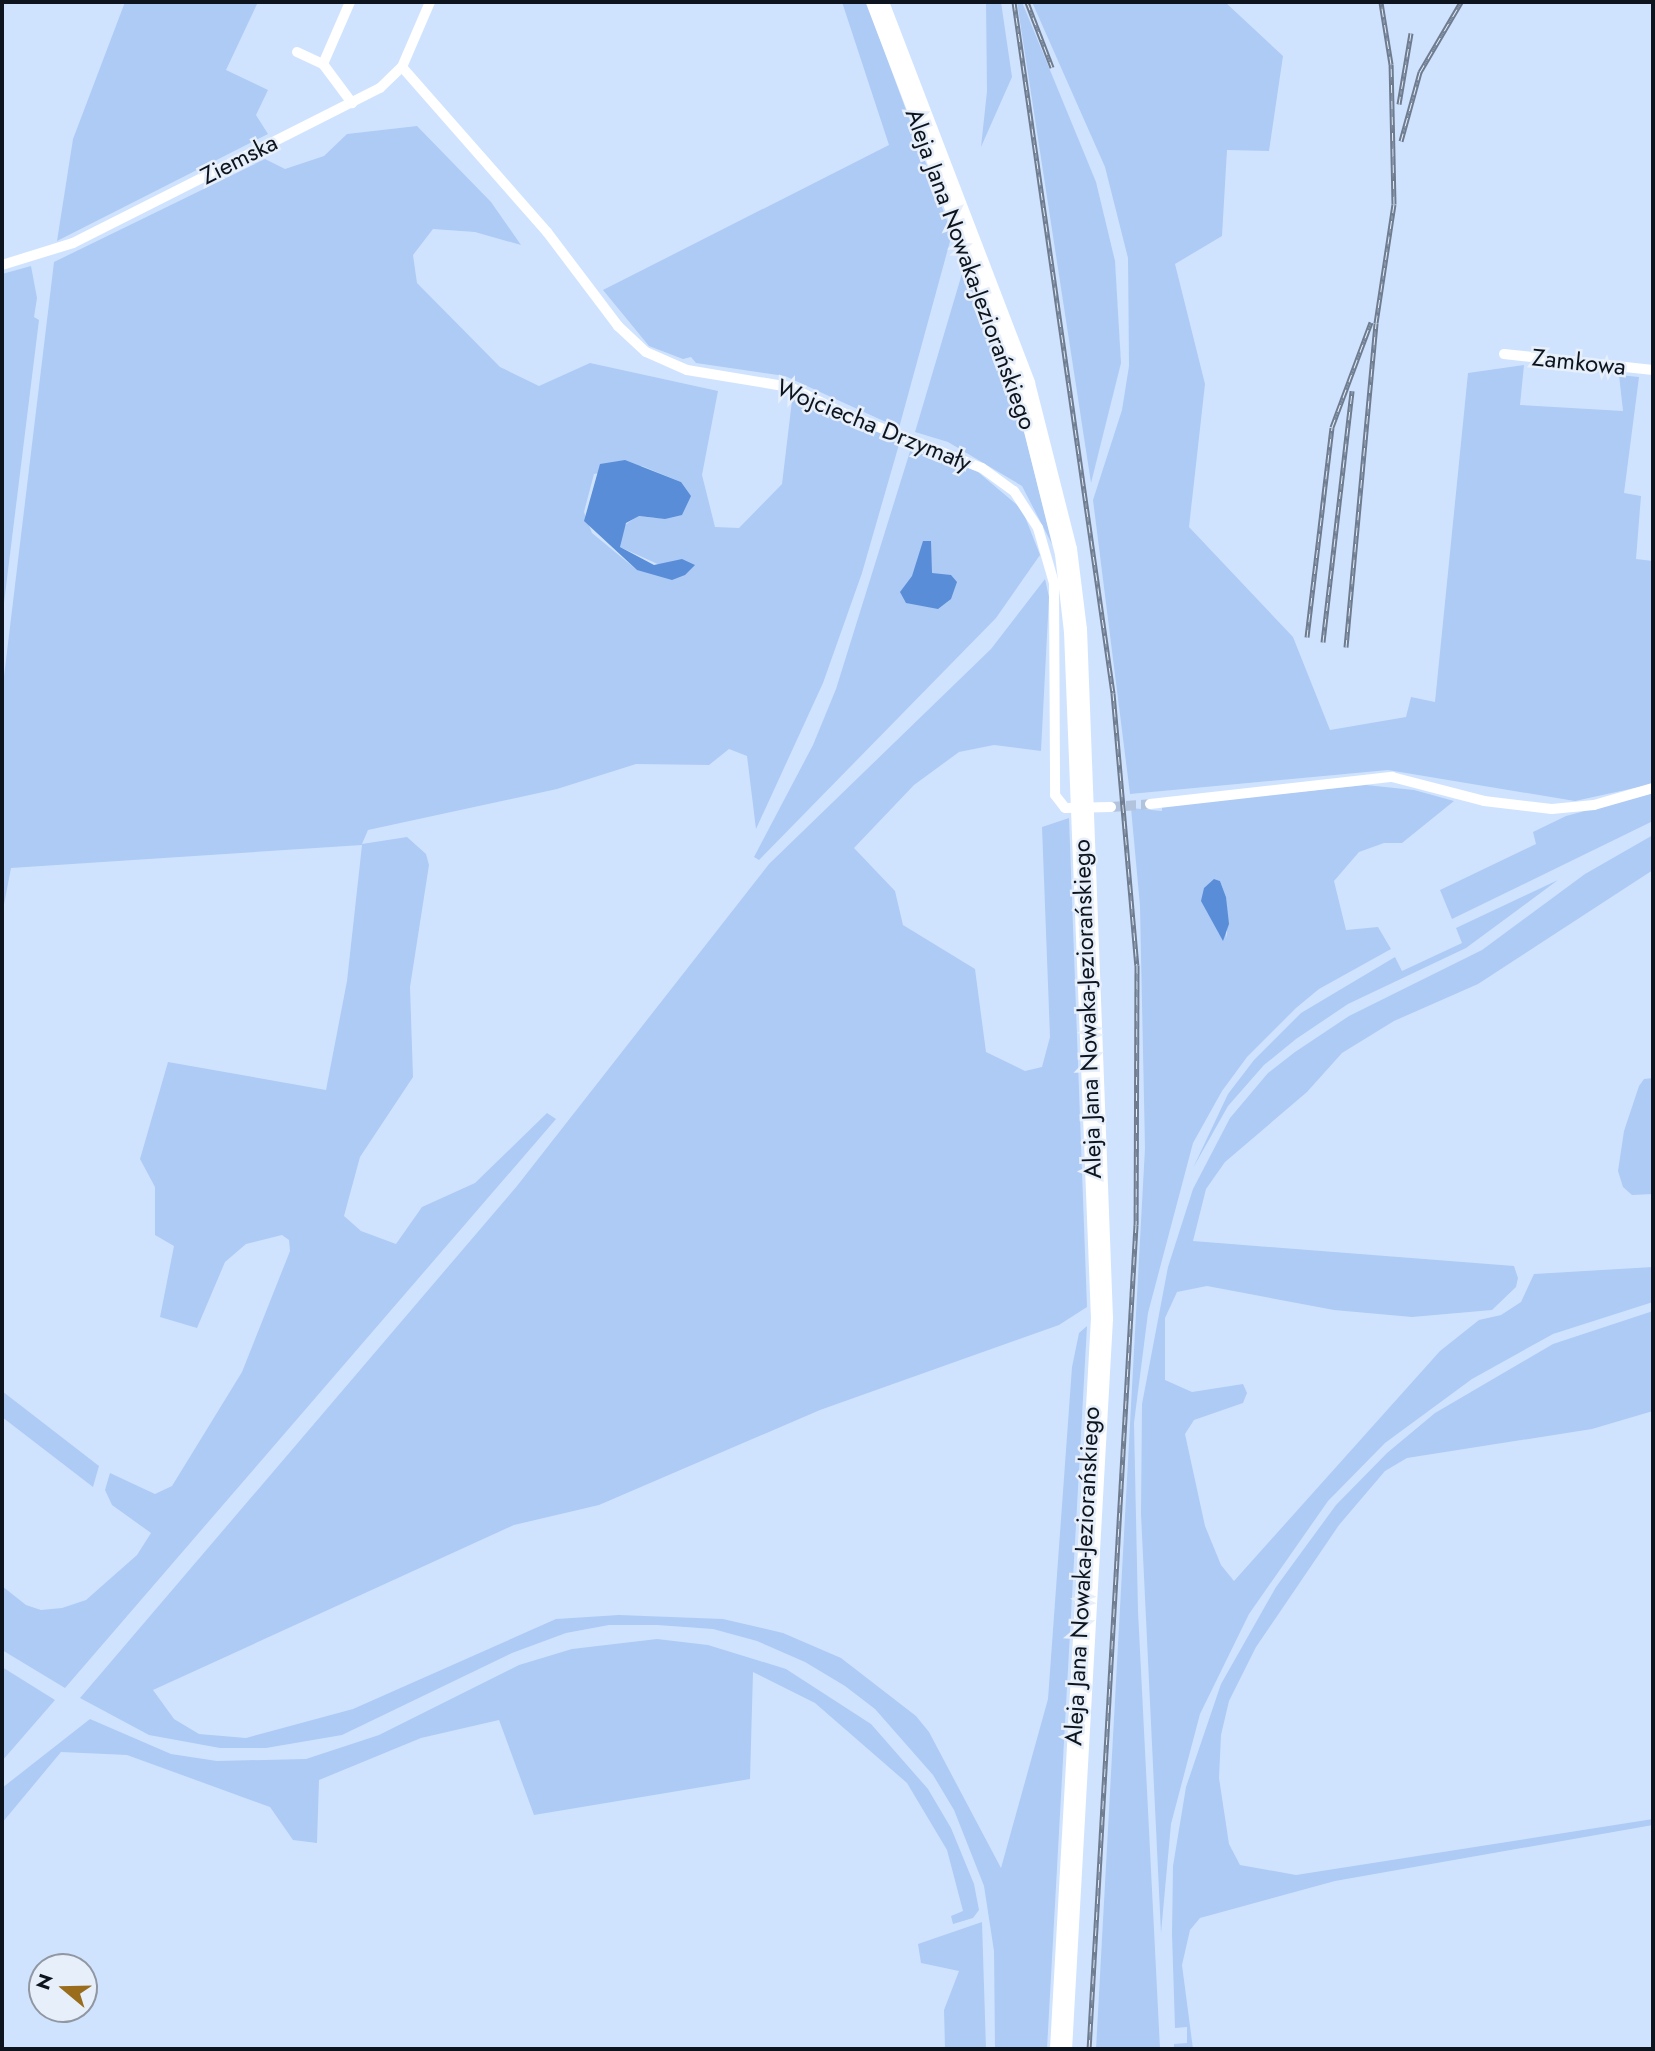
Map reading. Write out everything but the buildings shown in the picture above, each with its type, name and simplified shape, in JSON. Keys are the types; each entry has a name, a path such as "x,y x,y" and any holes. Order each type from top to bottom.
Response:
{"main road":[{"name":"Aleja Jana Nowaka-Jeziorańskiego","path":"872,2 1002,338 1034,436 1066,595 1084,809 1107,1319 1066,2049"},
{"name":"Aleja Jana Nowaka-Jeziorańskiego","path":"883,2 1012,334 1044,432 1077,594 1097,1318 1056,2049"}],"street":[{"path":"323,64 350,2"},
{"name":"Ziemska","path":"2,265 73,243 352,103 391,80 402,67 430,2"},
{"path":"297,52 323,64 352,103"},
{"name":"Wojciecha Drzymały","path":"402,67 556,244 623,332 646,352 687,370 790,387 843,414 982,468 1020,498 1045,545 1056,596 1055,795 1065,808 1111,807"},
{"name":"Zamkowa","path":"1504,354 1653,370"},
{"path":"1150,804 1392,777 1484,801 1552,809 1594,805 1653,788"}],"shaded area":[{"path":"125,2 258,2 226,70 268,90 256,115 268,134 57,241 73,139"},
{"path":"842,2 866,2 952,234 899,428 785,376 696,363 691,357 683,359 649,346 603,290 889,145"},
{"path":"986,2 1001,2 1012,77 981,147 987,91"},
{"path":"1017,2 1022,2 1096,182 1115,261 1121,363 1091,483"},
{"path":"1032,2 1225,2 1283,56 1269,151 1227,150 1222,236 1175,264 1205,384 1189,527 1293,637 1330,730 1406,717 1411,697 1435,702 1468,373 1524,365 1520,405 1623,411 1619,375 1639,377 1624,493 1641,496 1636,559 1653,561 1653,784 1575,801 1388,770 1130,794 1093,500 1122,410 1129,366 1128,258 1105,167"},
{"path":"417,126 491,202 521,245 475,232 433,229 413,255 417,283 500,367 539,386 590,363 718,391 702,475 715,527 739,528 782,484 793,392 900,441 862,573 823,683 756,829 747,756 729,749 709,765 636,764 557,789 368,830 362,844 407,837 426,854 429,865 410,987 413,1077 360,1157 344,1216 361,1231 396,1244 422,1207 475,1183 547,1113 556,1119 65,1688 2,1650 2,1586 26,1605 41,1610 62,1608 86,1600 137,1555 151,1533 112,1505 105,1490 110,1473 155,1494 172,1486 242,1372 290,1251 289,1240 282,1235 246,1244 225,1262 197,1328 160,1317 174,1246 155,1235 155,1187 140,1159 168,1062 326,1090 347,981 362,845 11,868 2,915 2,693 54,262 265,159 285,169 324,156 347,134","holes":["642,466 681,482 655,518 638,516 622,527 620,547 662,566 637,570 592,533 584,512 594,474"]},
{"path":"966,260 1022,423 1052,544 1022,486 948,442 915,432"},
{"path":"31,266 37,298 34,317 39,320 2,619 2,274"},
{"path":"912,445 978,472 1022,509 1040,555 996,618 759,860 754,857 813,745 836,689"},
{"path":"1045,579 1049,597 1041,751 994,745 959,752 914,785 854,848 895,891 903,925 975,969 986,1052 1025,1071 1042,1067 1050,1037 1042,827 1069,818 1087,1307 1059,1325 820,1410 599,1505 514,1525 153,1690 174,1719 199,1734 246,1738 353,1709 556,1619 619,1615 723,1619 783,1633 841,1658 916,1716 929,1732 1001,1868 1048,1699 1072,1367 1079,1333 1087,1326 1047,2049 995,2049 994,1951 984,1886 954,1810 933,1775 875,1709 845,1686 805,1662 757,1641 713,1629 657,1625 609,1625 566,1633 512,1653 342,1735 266,1748 220,1748 149,1735 80,1698 517,1186 769,864 991,649"},
{"path":"1366,785 1414,790 1454,801 1402,843 1384,843 1359,852 1334,881 1346,930 1378,927 1391,949 1319,989 1296,1008 1247,1057 1222,1091 1193,1143 1148,1313 1134,1423 1138,1611 1160,2049 1096,2049 1145,1148 1140,906 1131,808 1162,811 1162,806","holes":["1214,879 1220,881 1226,897 1227,938"]},
{"path":"1653,793 1653,821 1452,919 1440,890 1536,844 1533,832 1566,816"},
{"path":"1653,835 1653,870 1478,984 1394,1021 1342,1053 1307,1092 1225,1162 1206,1189 1193,1241 1514,1266 1518,1278 1516,1287 1492,1310 1412,1317 1334,1310 1207,1286 1177,1292 1165,1318 1165,1380 1192,1392 1243,1384 1247,1393 1243,1403 1194,1420 1185,1434 1205,1526 1221,1565 1234,1581 1440,1351 1479,1320 1501,1315 1521,1302 1534,1274 1653,1267 1653,1302 1553,1334 1472,1379 1385,1443 1328,1501 1249,1614 1200,1714 1171,1824 1161,1933 1141,1514 1142,1404 1168,1267 1193,1189 1230,1118 1268,1073 1295,1052 1349,1016 1482,950 1585,874"},
{"path":"1558,880 1466,948 1348,1004 1296,1039 1264,1065 1228,1106 1193,1168 1228,1094 1254,1060 1301,1013 1395,957 1402,971 1462,943 1456,928"},
{"path":"1653,1078 1653,1194 1632,1195 1623,1187 1618,1171 1624,1131 1639,1086 1644,1079"},
{"path":"1653,1311 1653,1411 1592,1429 1407,1458 1385,1471 1339,1525 1256,1647 1229,1701 1221,1735 1219,1778 1229,1844 1240,1865 1296,1875 1653,1819 1653,1825 1335,1881 1200,1918 1190,1930 1182,1965 1193,2049 1174,2049 1174,2044 1187,2043 1187,2027 1175,2028 1172,1934 1173,1866 1186,1787 1221,1684 1276,1587 1336,1505 1387,1453 1435,1413 1553,1344"},
{"path":"2,1391 99,1466 93,1487 2,1417"},
{"path":"657,1639 708,1645 786,1669 871,1724 928,1789 951,1828 974,1884 979,1910 973,1918 953,1924 951,1916 963,1911 947,1850 907,1783 815,1703 753,1672 750,1779 534,1815 499,1720 421,1738 319,1780 317,1843 293,1840 270,1807 127,1755 61,1752 2,1823 2,1788 90,1719 171,1754 217,1761 306,1759 379,1735 519,1665 572,1649"},
{"path":"2,1667 55,1700 2,1761"},
{"path":"982,1922 986,2049 945,2049 944,2010 959,1971 921,1963 918,1944"}],"water":[{"path":"625,460 681,482 691,496 682,515 665,519 639,516 626,523 620,547 654,565 682,559 695,565 685,575 672,580 637,570 584,521 600,464"},
{"path":"923,541 931,541 932,573 951,575 957,582 951,599 938,609 906,603 900,592 912,576"},
{"path":"1214,879 1220,881 1226,897 1229,924 1223,941 1201,901 1204,888"}],"tunnel":[{"path":"1111,807 1150,804"}],"railway":[{"path":"1014,2 1113,693 1137,965 1136,1225 1089,2049"},
{"path":"1027,2 1052,67"},
{"path":"1346,647 1376,323 1394,204 1391,64 1381,2"},
{"path":"1401,141 1420,72 1461,2"},
{"path":"1399,104 1411,33"},
{"path":"1307,637 1332,427 1371,322"},
{"path":"1323,642 1352,391"}]}
